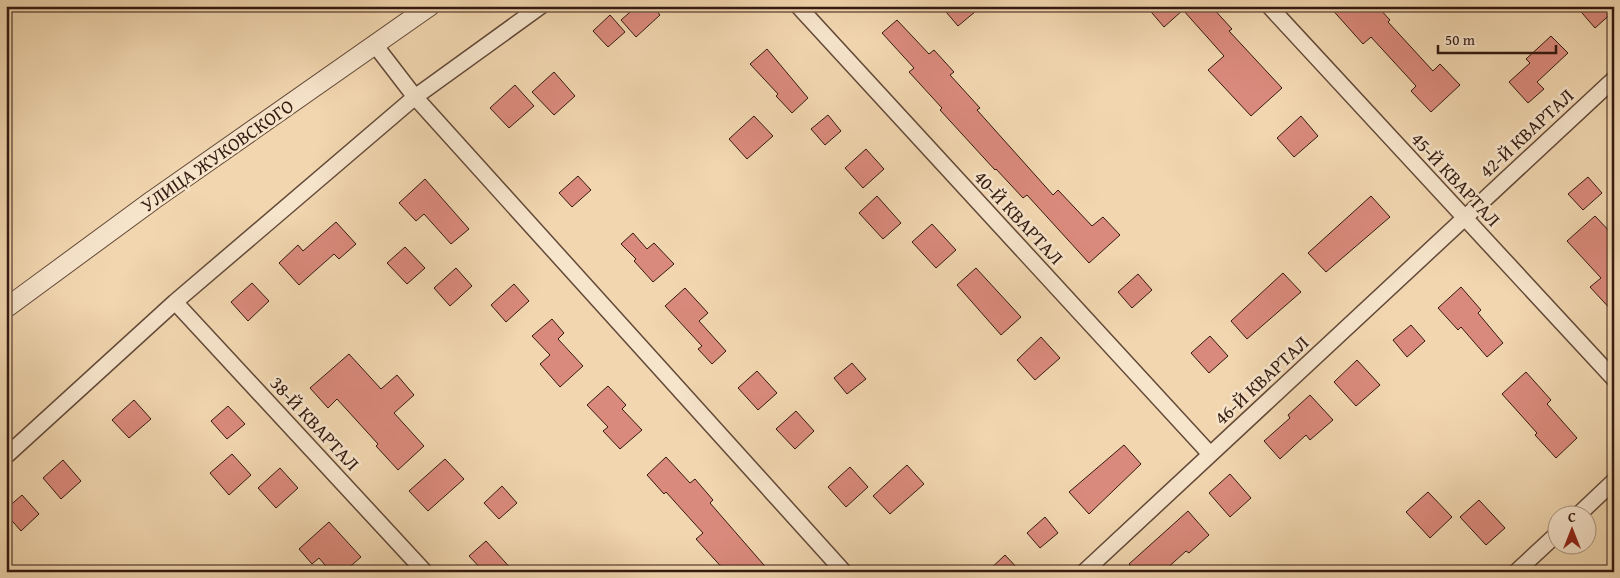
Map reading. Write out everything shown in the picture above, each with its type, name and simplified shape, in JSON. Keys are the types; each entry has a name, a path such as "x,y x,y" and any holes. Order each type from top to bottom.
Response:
{"street":[{"name":"УЛИЦА ЖУКОВСКОГО","path":"6,308 153,200 430,6"},
{"path":"6,456 175,302 415,97 541,6"},
{"name":"40-Й КВАРТАЛ","path":"798,6 1210,454"},
{"name":"45-Й КВАРТАЛ","path":"1269,6 1614,379"},
{"path":"375,45 415,97 844,572"},
{"name":"42-Й КВАРТАЛ","path":"1465,217 1614,79"},
{"name":"46-Й КВАРТАЛ","path":"1084,572 1465,217"},
{"name":"38-Й КВАРТАЛ","path":"175,302 425,572"},
{"path":"1588,506 1614,481"},
{"path":"1516,572 1548,542"}],"building":[{"path":"637,6 653,6 660,15 636,37 621,20"},
{"path":"941,6 982,6 958,26"},
{"path":"1146,6 1211,6 1232,29 1229,31 1282,88 1251,116 1208,70 1224,56 1183,10 1164,27"},
{"path":"1329,6 1377,6 1390,20 1388,22 1433,71 1440,64 1460,85 1431,112 1411,91 1416,86 1371,37 1363,44"},
{"path":"1576,6 1614,6 1614,11 1595,28"},
{"path":"610,15 625,32 608,47 593,31"},
{"path":"897,20 929,54 934,50 954,72 950,75 980,108 977,110 1053,195 1058,190 1092,226 1103,217 1120,235 1089,263 1027,195 1023,198 995,170 940,110 942,108 909,72 914,68 882,33"},
{"path":"1551,36 1568,53 1537,82 1544,89 1528,103 1509,82 1530,63 1526,59"},
{"path":"767,49 808,98 792,113 776,96 778,94 750,64"},
{"path":"554,72 575,96 554,115 532,92"},
{"path":"515,85 534,106 509,128 490,108"},
{"path":"828,115 841,131 825,145 811,129"},
{"path":"754,116 773,136 747,159 729,139"},
{"path":"1301,116 1318,136 1294,157 1277,138"},
{"path":"866,149 884,169 863,188 845,168"},
{"path":"578,176 591,190 572,207 559,193"},
{"path":"1588,177 1602,193 1583,210 1568,194"},
{"path":"425,179 469,229 451,244 424,214 416,221 399,203"},
{"path":"877,196 901,223 883,239 859,213"},
{"path":"1371,196 1390,217 1326,272 1308,253"},
{"path":"1595,216 1614,236 1614,313 1590,287 1601,278 1567,241"},
{"path":"336,222 356,244 339,259 334,254 299,285 279,263 298,245 303,251"},
{"path":"932,224 956,250 936,268 912,242"},
{"path":"633,233 647,249 654,243 674,264 653,282 634,261 636,259 621,244"},
{"path":"405,247 425,268 407,284 387,263"},
{"path":"456,268 472,286 450,306 434,288"},
{"path":"976,268 1021,317 1001,335 957,285"},
{"path":"1283,273 1301,292 1247,339 1231,321"},
{"path":"1138,274 1152,290 1132,308 1118,292"},
{"path":"252,283 269,301 248,321 231,302"},
{"path":"514,284 529,301 506,322 491,305"},
{"path":"1461,287 1481,310 1478,313 1503,343 1487,357 1461,327 1458,330 1438,308"},
{"path":"685,288 708,313 699,321 726,351 712,364 698,349 702,346 665,306"},
{"path":"552,319 564,333 558,339 583,366 560,387 540,364 550,355 532,336"},
{"path":"1411,325 1425,341 1407,357 1393,340"},
{"path":"1210,336 1228,356 1209,373 1191,353"},
{"path":"1041,337 1060,358 1035,380 1017,360"},
{"path":"349,354 381,389 397,375 414,395 394,413 424,446 398,470 376,446 378,444 337,399 328,408 310,388"},
{"path":"1357,360 1380,385 1356,406 1334,382"},
{"path":"852,363 866,379 847,394 834,378"},
{"path":"757,371 777,393 758,410 738,388"},
{"path":"1526,372 1551,400 1547,404 1577,438 1556,458 1535,435 1537,433 1502,394"},
{"path":"608,386 626,405 622,409 642,430 620,449 603,431 608,427 587,405"},
{"path":"1310,395 1333,420 1310,440 1306,435 1280,459 1264,441 1290,418 1288,415"},
{"path":"134,400 151,419 129,438 112,420"},
{"path":"228,406 245,424 227,439 211,421"},
{"path":"796,411 814,431 795,449 776,429"},
{"path":"1124,445 1141,464 1089,514 1069,492"},
{"path":"232,454 251,475 229,495 210,473"},
{"path":"666,457 690,483 695,479 713,500 710,503 770,572 726,572 696,539 703,533 666,492 664,494 647,475"},
{"path":"445,459 464,479 428,511 409,491"},
{"path":"63,460 81,481 61,499 43,478"},
{"path":"907,465 924,484 890,514 873,496"},
{"path":"850,467 868,487 846,507 828,487"},
{"path":"280,468 298,488 276,508 258,488"},
{"path":"1230,474 1251,498 1230,517 1209,493"},
{"path":"502,486 517,503 499,519 484,503"},
{"path":"1428,492 1452,517 1430,538 1406,512"},
{"path":"22,495 39,514 21,531 6,514 6,509"},
{"path":"1479,500 1505,528 1486,545 1460,517"},
{"path":"1188,511 1209,535 1189,553 1186,551 1163,572 1136,572 1129,564"},
{"path":"1045,517 1058,533 1040,548 1027,533"},
{"path":"329,522 361,557 344,572 331,572 319,558 312,564 299,549"},
{"path":"486,541 514,572 484,572 469,556"},
{"path":"1005,555 1021,572 987,572"}]}
